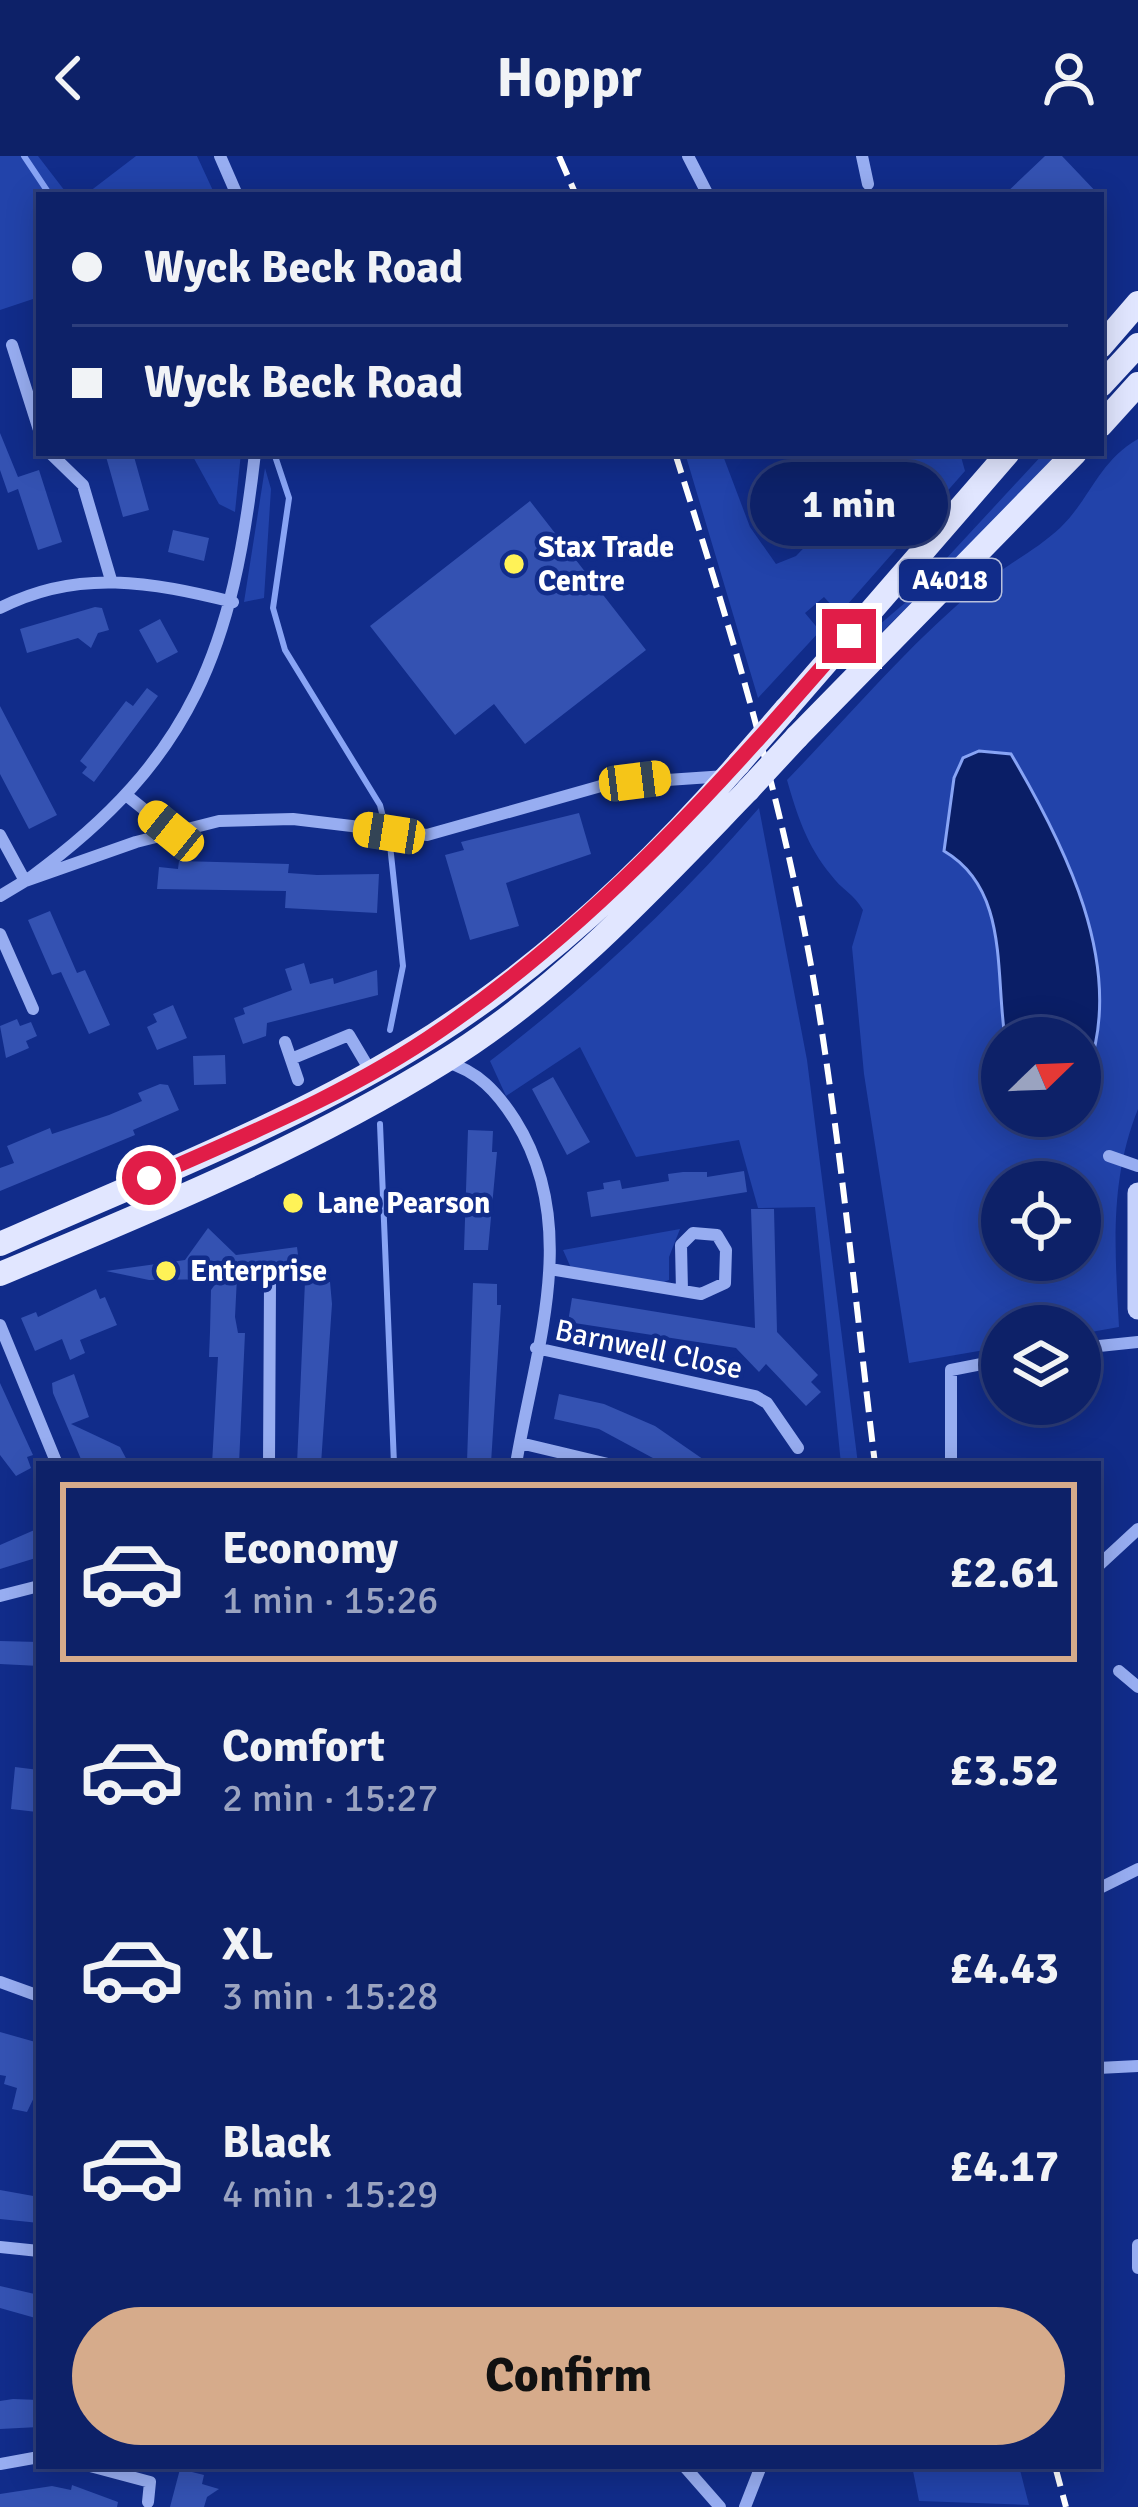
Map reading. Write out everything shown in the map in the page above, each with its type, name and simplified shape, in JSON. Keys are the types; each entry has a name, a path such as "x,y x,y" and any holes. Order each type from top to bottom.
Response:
{"main road":[{"path":"1104,343 1136,310"},
{"path":"1104,382 1138,345"},
{"path":"1105,421 1138,384"},
{"path":"1105,421 1138,409"},
{"name":"A4018","path":"0,1244 308,1107 442,1030 558,943 738,776 797,737 1072,456"},
{"name":"A4018","path":"0,1274 322,1129 445,1061 606,935 738,776 786,710 1007,458"}],"street":[{"path":"220,156 236,192"},
{"path":"688,156 706,192"},
{"path":"862,156 868,184"},
{"path":"12,345 36,421"},
{"path":"53,456 83,485 111,580"},
{"path":"0,896 88,834 126,795 166,744 206,678 233,602 254,458"},
{"path":"0,608 63,585 111,580 233,602"},
{"path":"25,881 171,831 219,821 293,819 427,835 608,784 738,776"},
{"path":"126,795 171,831"},
{"path":"0,835 25,881"},
{"path":"0,934 16,989 33,1010"},
{"path":"291,1059 349,1035 371,1072"},
{"path":"285,1042 298,1080"},
{"path":"445,1061 476,1073 511,1114 542,1173 552,1226 550,1269 517,1461"},
{"path":"1109,1156 1138,1166"},
{"path":"1138,1193 1138,1310"},
{"path":"550,1269 682,1291 701,1294 724,1283 726,1250 717,1235 693,1233 681,1245 682,1291"},
{"path":"269,1461 270,1283"},
{"path":"0,1324 56,1461"},
{"path":"1101,1346 1138,1342"},
{"name":"Barnwell Close","path":"536,1348 755,1396 767,1403 798,1448"},
{"path":"951,1461 952,1370 981,1364"},
{"path":"520,1443 595,1461"},
{"path":"1101,1563 1138,1528"},
{"path":"0,1596 36,1587"},
{"path":"1119,1671 1138,1687"},
{"path":"1101,1888 1138,1869"},
{"path":"0,1982 36,1995"},
{"path":"1101,2068 1138,2066"},
{"path":"1138,2245 1138,2268"},
{"path":"0,2247 36,2251"},
{"path":"0,2464 36,2458"},
{"path":"101,2469 150,2482 148,2502"},
{"path":"687,2469 721,2507"},
{"path":"745,2507 760,2469"}],"shaded area":[{"path":"0,156 38,156 66,192 36,192 36,298 0,310"},
{"path":"136,156 197,156 214,192 89,192"},
{"path":"1138,439 1138,1109 1118,1190 1119,1327 1101,1330 1101,1305 981,1305 981,1351 909,1363 864,1074 852,947 863,910 815,853 787,780 946,615 1060,528 1113,458"},
{"path":"193,456 241,456 235,512 219,504"},
{"path":"686,456 723,456 750,527 776,564 796,556 851,499 821,490 806,456 871,456 883,463 896,456 961,456 965,471 847,605 837,611 824,597 805,613 820,631 758,698"},
{"path":"1041,456 1059,456 865,649 858,643 906,602"},
{"path":"265,468 271,489 264,598 244,602"},
{"path":"979,751 1011,754 1051,827 1084,906 1094,948 1098,1017 1003,1017 989,909 965,867 944,851 954,778 963,758"},
{"path":"759,808 807,1060 858,1461 841,1461 815,1207 758,1208 739,1140 636,1157 580,1047 506,1096 490,1061 631,942"},
{"path":"680,1229 669,1257 669,1280 659,1284 571,1268 563,1250"},
{"path":"913,2469 1020,2469 1029,2505 919,2501"}],"building":[{"path":"1045,156 1062,156 1096,192 1007,192"},
{"path":"0,433 18,477 39,470 62,542 38,550 18,489 8,493 0,470"},
{"path":"106,456 134,456 149,510 123,517"},
{"name":"Stax Trade Centre","path":"530,501 646,650 525,744 494,704 455,735 370,626"},
{"path":"173,530 209,538 204,561 168,552"},
{"path":"102,608 109,630 98,633 91,648 78,638 27,653 20,629"},
{"path":"160,619 178,652 157,663 139,630"},
{"path":"147,688 158,696 94,782 82,773 87,767 80,761 126,701 133,706"},
{"path":"0,706 57,815 29,829 0,774"},
{"path":"579,813 591,854 506,883 519,926 470,940 445,855 464,850 461,842"},
{"path":"179,861 289,864 288,873 317,875 379,874 377,913 285,908 286,891 157,889 159,867 178,869"},
{"path":"50,911 77,973 85,970 110,1025 89,1034 61,972 52,975 28,920"},
{"path":"304,963 310,984 333,978 334,984 377,970 378,995 267,1023 266,1036 243,1044 234,1018 245,1014 243,1008 292,990 285,969"},
{"path":"173,1005 187,1038 157,1050 147,1027 157,1022 153,1014"},
{"path":"17,1019 20,1026 31,1022 37,1036 26,1041 29,1048 6,1058 0,1026"},
{"path":"225,1055 226,1084 194,1085 193,1056"},
{"path":"553,1077 590,1142 567,1155 532,1089"},
{"path":"168,1085 179,1110 133,1130 135,1135 0,1191 0,1168 14,1163 7,1146 50,1128 52,1134 109,1115 142,1101 138,1093"},
{"path":"468,1130 493,1131 492,1152 497,1152 488,1250 464,1250"},
{"path":"744,1171 747,1192 591,1217 587,1192 604,1189 603,1183 620,1180 622,1189 669,1181 668,1174 707,1172 707,1177"},
{"path":"751,1209 774,1209 777,1332 818,1375 811,1382 821,1392 806,1406 766,1364 759,1372 736,1348 568,1322 572,1298 755,1328"},
{"path":"208,1228 236,1255 297,1247 300,1270 237,1277 235,1317 238,1333 245,1333 239,1461 212,1461 218,1357 209,1357 211,1290 219,1279 149,1280 106,1271 185,1260"},
{"path":"305,1281 330,1282 321,1461 297,1461"},
{"path":"473,1283 497,1284 497,1305 501,1305 491,1461 467,1461"},
{"path":"96,1289 100,1299 105,1297 117,1325 80,1340 85,1353 70,1360 62,1339 35,1351 21,1318 36,1312 38,1317"},
{"path":"74,1374 89,1417 71,1424 120,1447 127,1461 82,1461 52,1383"},
{"path":"0,1383 33,1455 27,1457 31,1468 16,1476 0,1455"},
{"path":"559,1394 604,1404 655,1426 706,1461 658,1461 599,1429 554,1419"},
{"path":"36,1529 36,1558 0,1569 0,1545"},
{"path":"0,1641 36,1642 36,1666 0,1664"},
{"path":"15,1767 36,1770 36,1812 11,1809"},
{"path":"0,2032 36,2042 36,2093 27,2112 12,2109 17,2088 4,2084 6,2076 0,2075"},
{"path":"0,2190 36,2196 36,2223 0,2219"},
{"path":"0,2286 36,2294 36,2318 0,2308"},
{"path":"36,2400 36,2427 0,2429 0,2401"},
{"path":"180,2469 204,2475 202,2484 219,2489 207,2497 204,2507 170,2507"},
{"path":"72,2485 118,2502 117,2507 0,2507 0,2494 52,2486 71,2490"}],"waterway":[{"path":"24,156 48,192"},
{"path":"275,456 289,498 273,608 285,650 380,805 384,821"},
{"path":"390,845 403,966 390,1030"},
{"path":"380,1124 394,1461"}],"railway":[{"path":"559,156 575,192"},
{"path":"676,456 758,733 808,947 836,1130 875,1461"},
{"path":"1056,2469 1066,2507"}],"place":[{"name":"Stax Trade Centre","path":"514,564"},
{"name":"Lane Pearson","path":"293,1203"},
{"name":"Enterprise","path":"166,1271"}],"route":[{"path":"149,1178 308,1107 371,1072 442,1030 525,969 617,890 728,776 849,636"}]}
